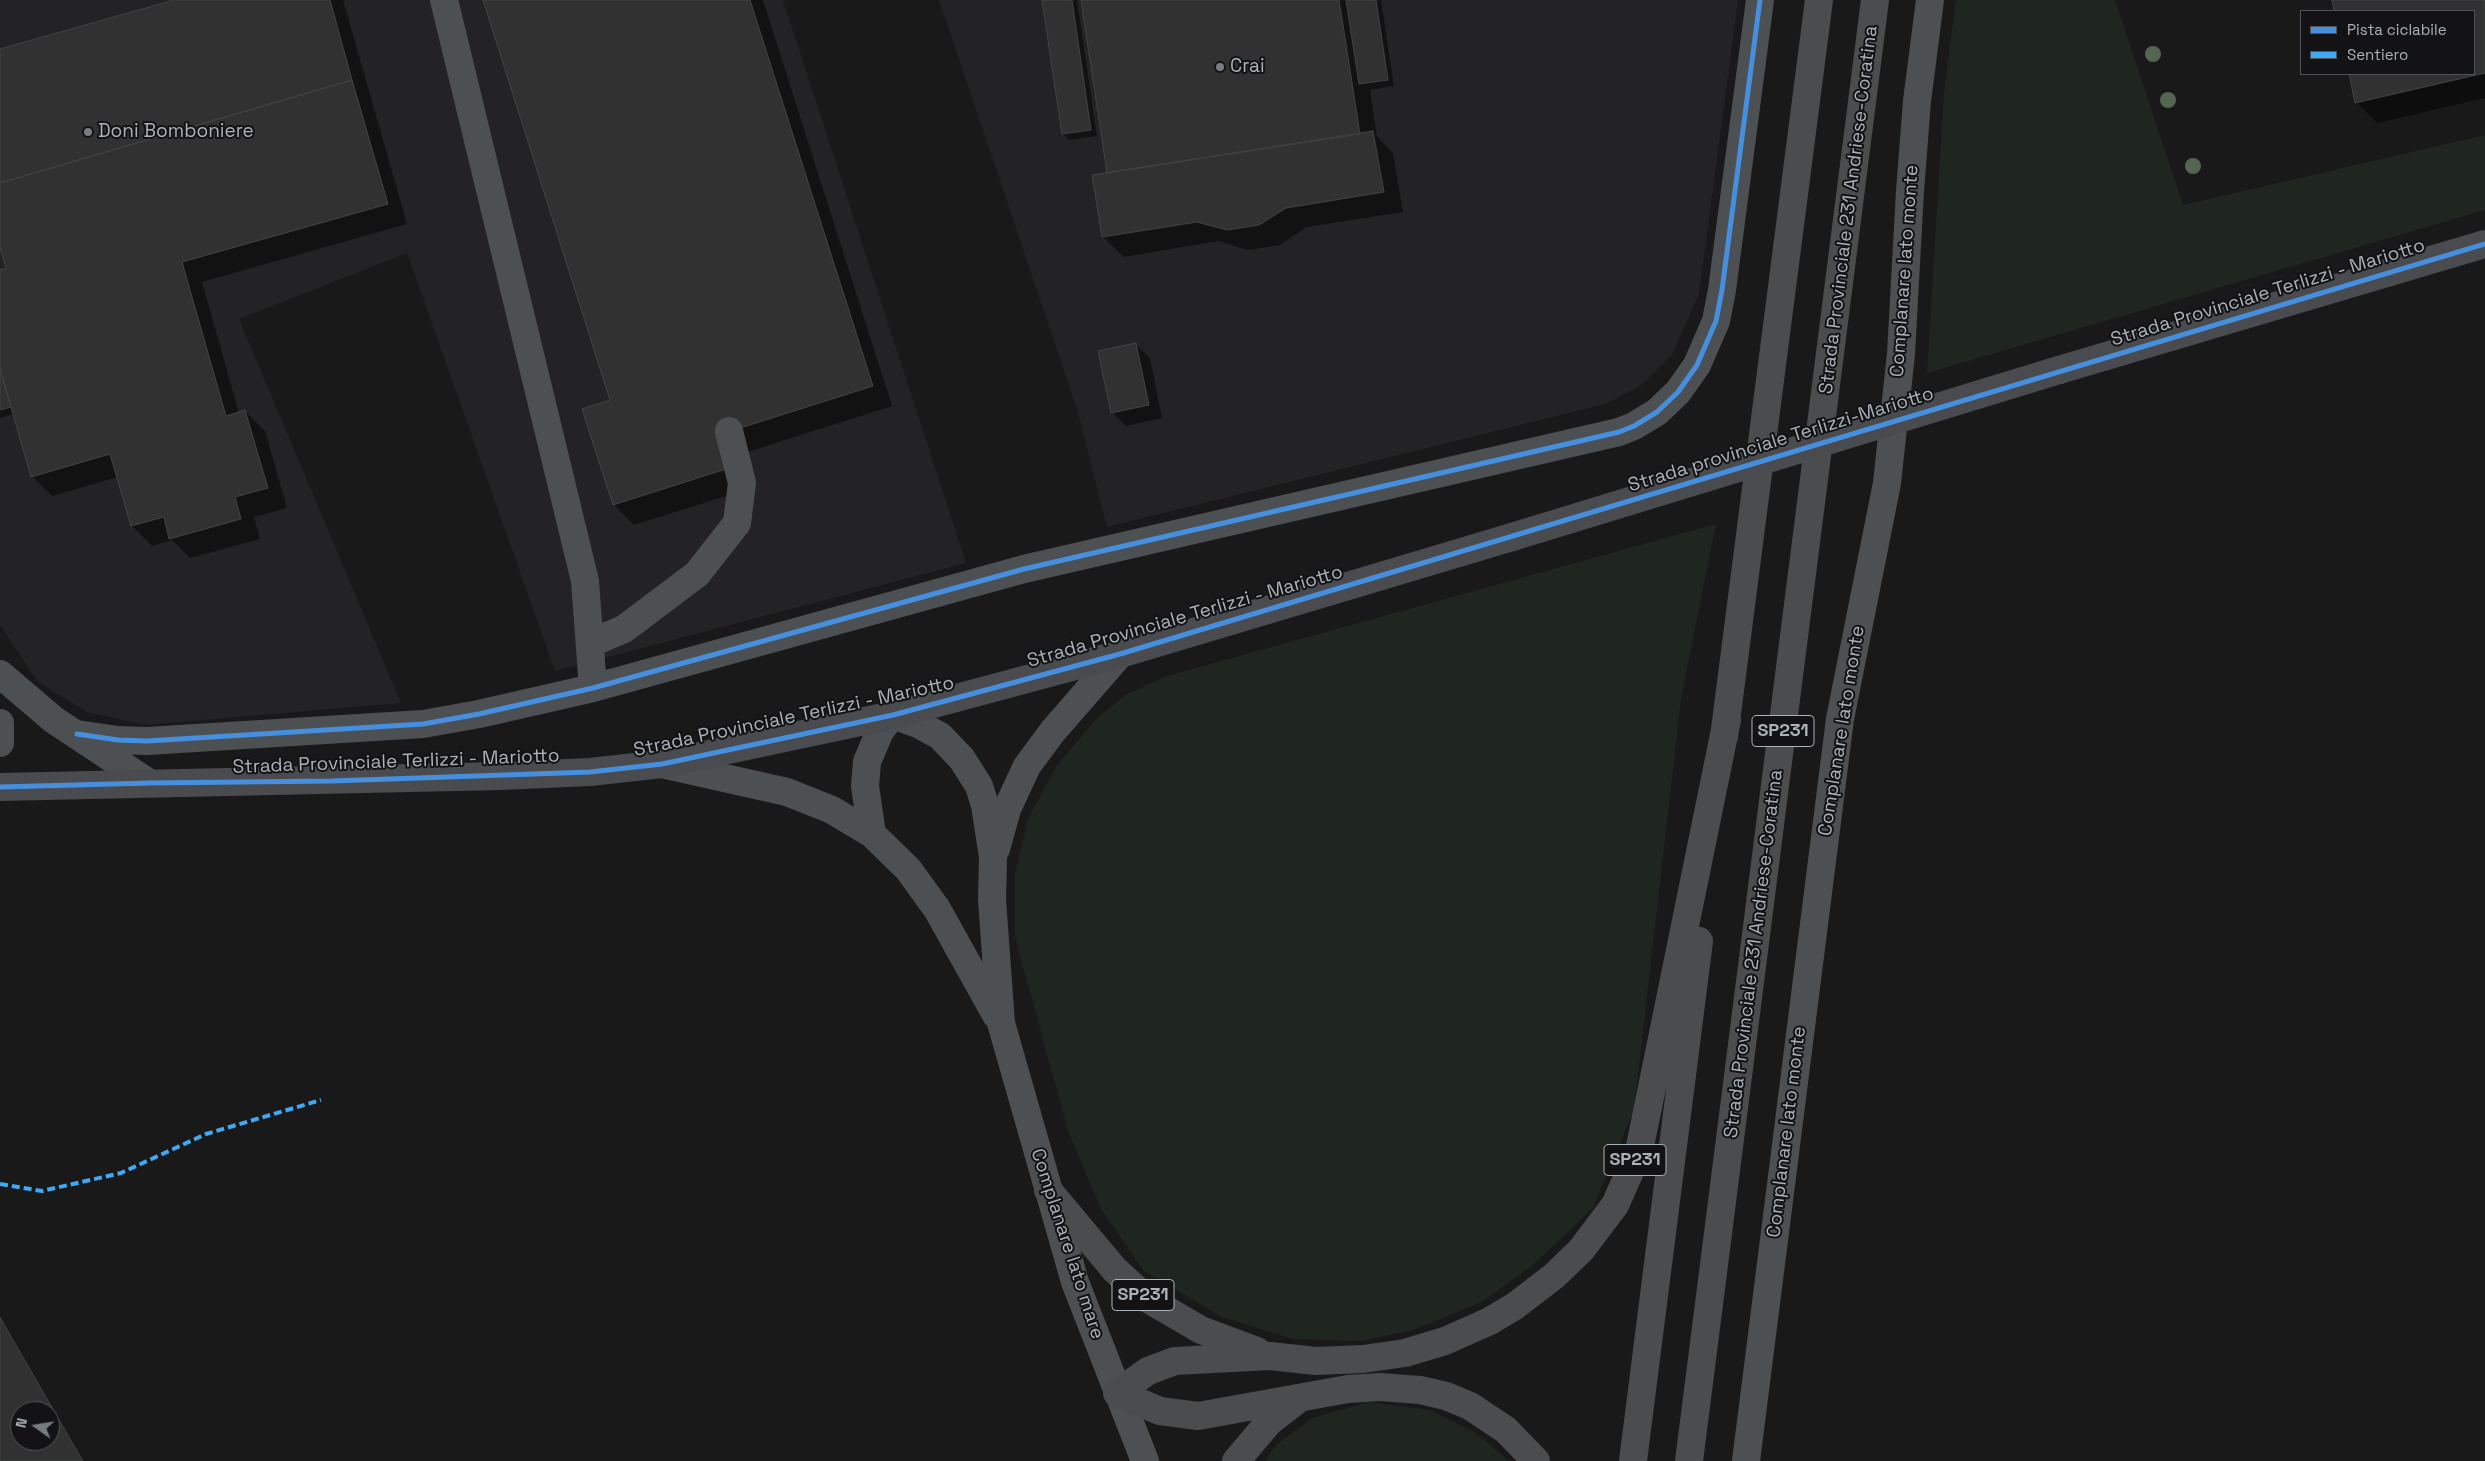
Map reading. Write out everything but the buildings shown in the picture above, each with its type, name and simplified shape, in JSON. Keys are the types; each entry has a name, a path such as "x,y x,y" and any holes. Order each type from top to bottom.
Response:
{"highway":[{"name":"SP231","path":"1633,1461 1819,0"},
{"name":"Strada Provinciale 231 Andriese-Coratina","path":"1689,1461 1875,0"},
{"name":"SP231","path":"1116,1393 1143,1374 1166,1363 1187,1360 1270,1356 1316,1361 1375,1358 1418,1349 1458,1336 1500,1315 1542,1286 1582,1250 1607,1217 1628,1179 1639,1151 1727,720"},
{"name":"SP231","path":"1048,1190 1115,1270 1146,1298 1201,1330 1270,1356"},
{"path":"1116,1393 1160,1411 1198,1416 1348,1389 1380,1387 1433,1393 1470,1406 1497,1423 1518,1440 1536,1461"},
{"path":"1236,1461 1269,1422 1301,1398"}],"main road":[{"name":"Strada Provinciale Terlizzi - Mariotto","path":"2059,370 2485,244"},
{"name":"Strada provinciale Terlizzi-Mariotto","path":"1512,537 2059,370"},
{"name":"Strada Provinciale Terlizzi - Mariotto","path":"0,787 501,776 590,772 662,764 893,715 1120,654 1512,537"}],"street":[{"path":"444,0 585,581 591,643 592,688"},
{"path":"77,734 118,740 147,741 423,724 479,714 592,688 1024,569 1620,432 1646,420 1667,404 1688,378 1705,351 1716,321 1722,290 1760,0"},
{"name":"Complanare lato monte","path":"1746,1461 1840,719 1886,483 1901,354 1917,101 1930,0"},
{"path":"591,643 624,629 697,574 737,523 742,484 729,431"},
{"path":"993,857 1007,809 1027,766 1052,731 1120,654"},
{"path":"0,674 29,701 149,783"},
{"path":"872,834 865,786 867,762 880,731 893,715 918,724 940,736 971,772 979,786 985,804 993,857 992,900 1001,1023"},
{"path":"0,723 0,743"},
{"path":"662,764 787,792 832,810 872,834 908,870 937,909 1001,1023"},
{"name":"Complanare lato mare","path":"1001,1023 1075,1282 1116,1393 1145,1461"}],"shaded area":[{"path":"0,0 783,0 966,563 555,671 407,253 239,319 401,703 145,725 87,712 38,682 0,625"},
{"path":"939,0 1738,0 1699,294 1672,355 1642,385 1605,404 1107,527 1078,412"},
{"path":"1956,0 2115,0 2183,205 2485,135 2485,210 1927,373 1944,93"},
{"path":"1716,524 1681,699 1634,1110 1593,1208 1534,1264 1482,1302 1413,1330 1361,1341 1293,1339 1222,1317 1144,1271 1101,1209 1068,1131 1015,937 1015,874 1028,819 1057,765 1098,717 1127,694 1167,676"},
{"path":"1369,1402 1430,1410 1476,1433 1509,1461 1265,1461 1275,1446 1312,1418"}],"marked path":[{"path":"0,1184 42,1191 121,1173 206,1134 321,1100"}],"cycle path":[{"path":"77,734 118,740 147,741 423,724 479,714 593,688 1024,569 1619,432 1634,426 1657,412 1678,392 1697,365 1716,321 1722,290 1760,0"},
{"path":"0,787 332,781 590,772 662,764 893,715 1120,654 2485,244"}],"place":[{"name":"Crai","path":"1220,67"},
{"name":"Doni Bomboniere","path":"88,132"}]}
